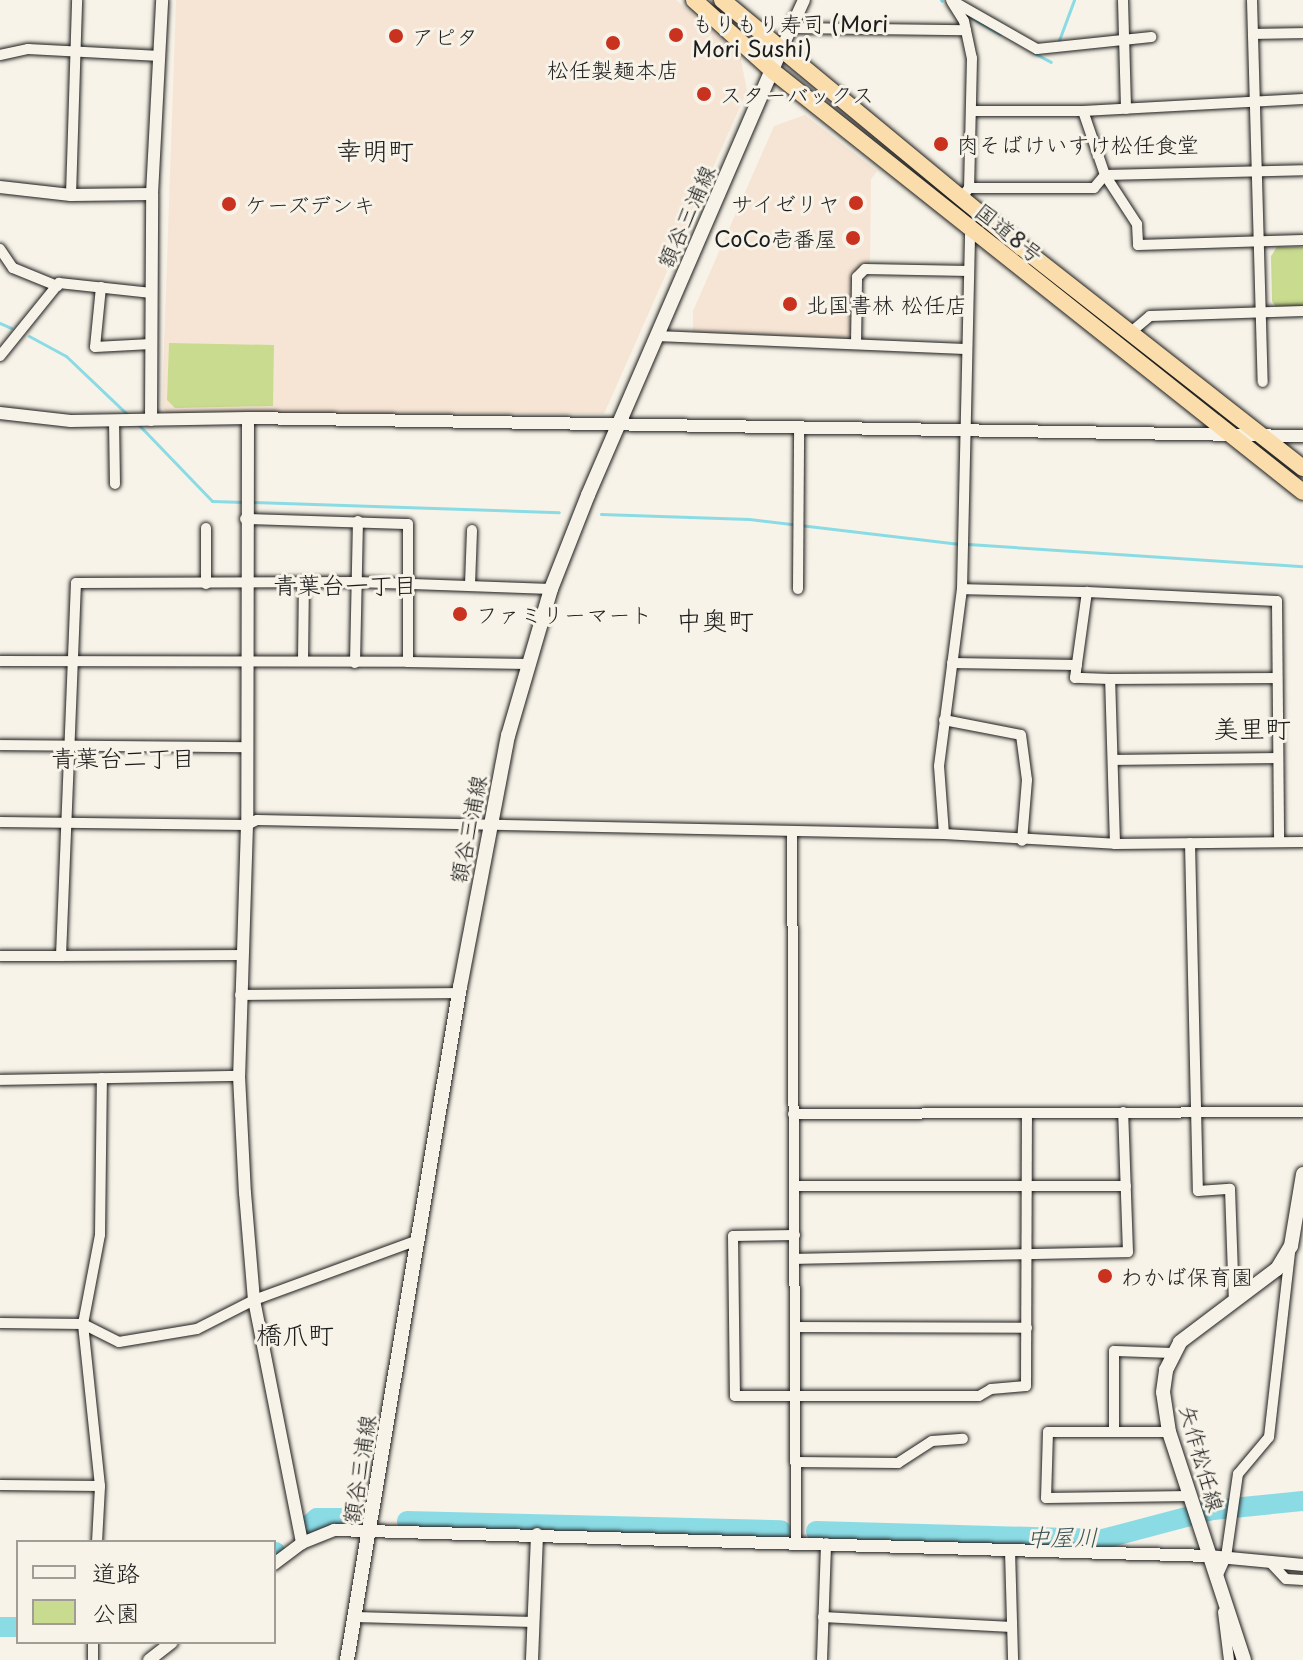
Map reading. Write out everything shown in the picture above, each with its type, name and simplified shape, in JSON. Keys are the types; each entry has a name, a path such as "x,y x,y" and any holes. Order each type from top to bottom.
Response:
{"highway":[{"name":"国道8号","path":"694,0 774,72 1303,492"},
{"name":"国道8号","path":"722,0 1303,468"}],"main road":[{"name":"額谷三浦線","path":"347,1660 488,828 528,664 551,589 616,427 774,72 781,50"},
{"name":"矢作松任線","path":"1244,1660 1169,1432 1163,1392 1174,1353 1191,1330 1277,1269 1291,1246 1303,1174"}],"street":[{"path":"71,195 77,0"},
{"path":"148,420 152,194 162,0"},
{"path":"781,50 804,0"},
{"path":"951,0 966,30 971,111 965,193 1094,188 1105,175 1303,170"},
{"path":"951,0 1037,49 1073,49 1088,40 1151,37"},
{"path":"1123,0 1126,109"},
{"path":"1252,0 1258,101 1263,382"},
{"path":"792,28 966,30"},
{"path":"1255,34 1303,33"},
{"path":"0,55 28,49 160,56"},
{"path":"971,111 1083,111 1303,99"},
{"path":"1083,111 1105,175 1137,224 1138,245 1303,240"},
{"path":"0,187 71,195 152,194"},
{"path":"944,834 939,766 962,589 970,228"},
{"path":"0,249 13,268 57,286 151,293"},
{"path":"856,344 857,277 865,269 969,271"},
{"path":"0,356 57,286"},
{"path":"101,287 90,347 151,344"},
{"path":"1131,332 1150,316 1303,311"},
{"path":"656,336 966,349"},
{"path":"0,413 114,421 248,418 616,427 799,426 1303,436"},
{"path":"248,418 245,509 247,825 239,1076 254,1300 302,1543"},
{"path":"114,421 115,484"},
{"path":"798,589 799,426"},
{"path":"245,509 408,524 408,662"},
{"path":"355,663 358,521"},
{"path":"206,528 206,584"},
{"path":"470,585 472,530"},
{"path":"303,661 304,582"},
{"path":"61,956 69,823 76,583 357,582 551,589"},
{"path":"962,589 1277,601 1275,758 1279,842"},
{"path":"1087,592 1075,678 1275,678"},
{"path":"0,661 245,665 255,660 528,664"},
{"path":"952,663 1077,665"},
{"path":"1110,679 1115,844"},
{"path":"944,720 1021,735 1027,780 1022,841"},
{"path":"0,745 245,747"},
{"path":"1113,760 1275,758"},
{"path":"0,822 247,825 257,820 792,835 944,834 1022,841 1115,844 1303,842"},
{"path":"792,835 796,1542"},
{"path":"1190,843 1198,1191 1230,1189 1234,1301"},
{"path":"0,956 241,955"},
{"path":"240,995 459,993"},
{"path":"0,1080 239,1076"},
{"path":"97,1540 100,1486 83,1324 100,1235 102,1078"},
{"path":"795,1259 1128,1252 1123,1112"},
{"path":"793,1114 1303,1112"},
{"path":"795,1235 733,1236 735,1396 979,1396 991,1389 1026,1386 1029,1254 1027,1114"},
{"path":"794,1186 1126,1186"},
{"path":"0,1323 83,1324 119,1342 197,1329 254,1300 418,1240"},
{"path":"1229,1660 1217,1576 1226,1557 1238,1474 1269,1437 1291,1246"},
{"path":"795,1327 1027,1328"},
{"path":"1114,1432 1114,1351 1174,1353"},
{"path":"1169,1432 1048,1432 1046,1498 1190,1499"},
{"path":"795,1462 898,1463 932,1441 963,1439"},
{"path":"0,1485 100,1486"},
{"path":"276,1562 302,1543 334,1530 1209,1556 1303,1565"},
{"path":"532,1660 537,1534"},
{"path":"822,1660 826,1543"},
{"path":"1010,1550 1013,1660"},
{"path":"1270,1562 1286,1579 1303,1580"},
{"path":"355,1617 533,1622"},
{"path":"823,1617 1012,1627"},
{"path":"149,1660 169,1644"}],"shaded area":[{"path":"176,0 676,0 740,55 747,91 604,414 167,413 162,407"},
{"path":"805,115 877,171 871,179 870,265 861,265 854,274 853,329 845,338 693,334 693,311 774,126"}],"green space":[{"path":"1277,247 1303,247 1303,307 1276,307 1272,301 1271,256"},
{"path":"169,343 274,345 273,406 175,408 167,400"}],"waterway":[{"path":"1058,43 1074,0"},
{"path":"972,18 1000,34"},
{"path":"1034,53 1051,62"},
{"path":"0,323 11,328"},
{"path":"29,336 66,356 128,415"},
{"path":"137,423 212,501 244,502"},
{"path":"252,502 559,512"},
{"path":"601,514 749,519 960,544"},
{"path":"968,544 1303,566"},
{"name":"中屋川","path":"816,1531 1103,1539 1213,1510 1303,1501"},
{"name":"中屋川","path":"310,1524 317,1518 343,1518"},
{"name":"中屋川","path":"407,1521 781,1530"},
{"name":"中屋川","path":"0,1627 16,1627"}],"place":[{"name":"もりもり寿司 (Mori Mori Sushi)","path":"676,35"},
{"name":"アピタ","path":"396,36"},
{"name":"松任製麺本店","path":"613,43"},
{"name":"スターバックス","path":"704,94"},
{"name":"肉そばけいすけ松任食堂","path":"941,144"},
{"name":"サイゼリヤ","path":"856,203"},
{"name":"ケーズデンキ","path":"229,204"},
{"name":"CoCo壱番屋","path":"853,238"},
{"name":"北国書林 松任店","path":"790,304"},
{"name":"ファミリーマート","path":"460,614"},
{"name":"わかば保育園","path":"1105,1276"}],"district":[{"name":"幸明町","path":"375,150"},
{"name":"青葉台一丁目","path":"345,585"},
{"name":"中奥町","path":"715,620"},
{"name":"美里町","path":"1252,728"},
{"name":"青葉台二丁目","path":"123,758"},
{"name":"橋爪町","path":"295,1334"}]}
